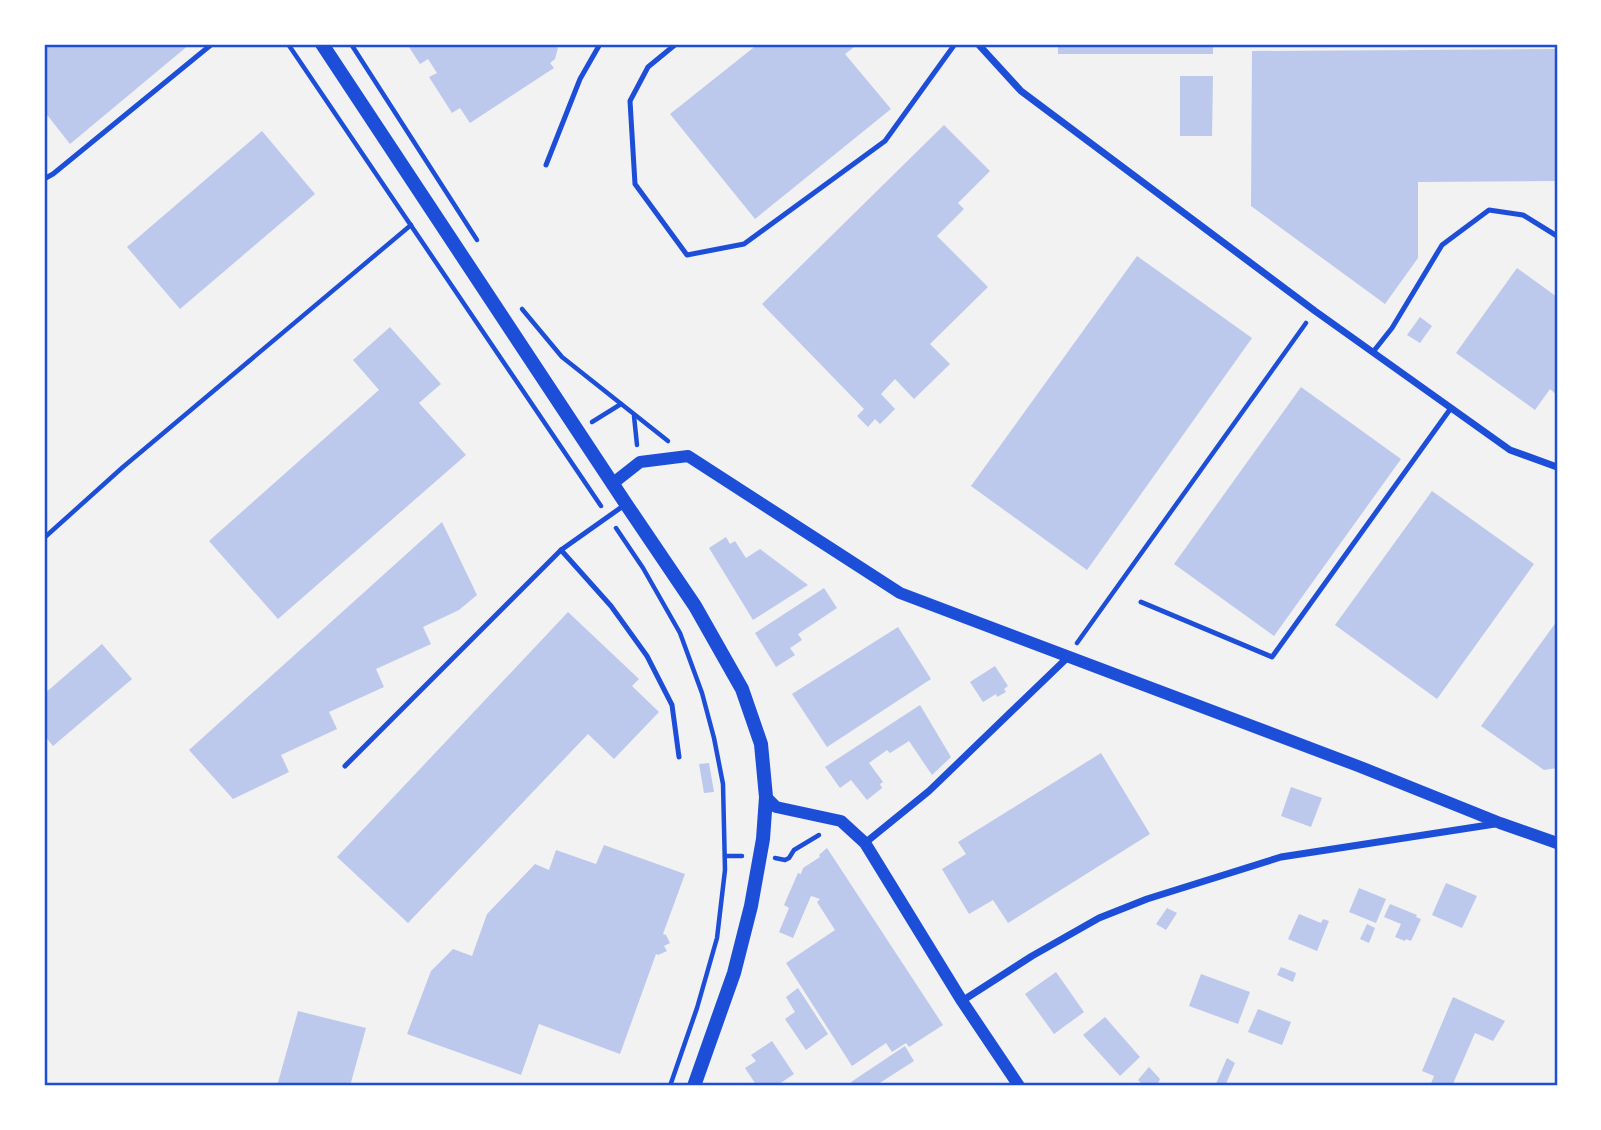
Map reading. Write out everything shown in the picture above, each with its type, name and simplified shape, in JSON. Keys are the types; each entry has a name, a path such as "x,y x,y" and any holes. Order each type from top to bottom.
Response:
{"main road":[{"path":"322,44 695,606 743,689 761,744 766,797 760,857 734,973 694,1086"}],"street":[{"path":"978,44 1021,91 1315,311 1510,450 1557,467"},
{"path":"612,484 640,463 688,456 900,593 1557,843"},
{"path":"865,843 929,791 1067,658"},
{"path":"766,797 776,807 841,821 865,843 962,1002 1019,1086"},
{"path":"962,1002 1032,956 1099,918 1147,899 1281,857 1500,823"}],"lane":[{"path":"44,179 212,44"},
{"path":"676,44 648,67 630,101 635,184 687,255 744,244 885,141 955,44"},
{"path":"546,165 580,79 597,45"},
{"path":"1373,352 1392,328 1442,245 1489,210 1523,215 1557,236"},
{"path":"1141,602 1272,657 1451,408"},
{"path":"345,766 561,550 626,504"},
{"path":"561,550 611,606 647,656 672,705 679,757"}],"path":[{"path":"351,44 481,247"},
{"path":"44,538 123,467 411,225"},
{"path":"517,304 562,357 688,456"},
{"path":"1067,658 1315,311"},
{"path":"634,415 640,463"},
{"path":"725,856 785,860 801,844 841,821"}],"building":[{"path":"44,44 190,44 70,144 44,111"},
{"path":"407,44 554,44 558,48 555,59 550,63 554,68 470,123 460,108 452,113 429,77 437,73 428,59 420,64"},
{"path":"758,44 858,44 845,54 891,109 755,219 670,114"},
{"path":"1058,44 1213,44 1213,54 1058,54"},
{"path":"1557,49 1557,181 1418,182 1418,258 1385,304 1251,206 1252,51"},
{"path":"1180,76 1213,76 1212,136 1180,136"},
{"path":"944,125 990,171 958,203 964,209 937,236 988,287 930,344 950,364 914,399 895,379 881,394 895,409 880,424 875,419 868,427 857,416 864,409 762,304"},
{"path":"262,131 315,194 180,309 127,247"},
{"path":"1137,256 1252,338 1087,570 971,486"},
{"path":"1517,268 1557,297 1557,395 1550,389 1535,410 1456,353"},
{"path":"1420,317 1432,326 1420,343 1407,335"},
{"path":"390,327 441,384 419,403 466,455 278,619 209,541 379,390 353,360"},
{"path":"1301,387 1401,459 1274,636 1174,564"},
{"path":"1432,491 1534,564 1437,699 1335,625"},
{"path":"442,522 477,595 459,610 423,627 431,644 376,669 384,687 329,712 337,729 281,755 289,772 233,799 189,750"},
{"path":"726,537 730,544 735,541 746,558 760,549 808,585 753,620 709,548"},
{"path":"824,588 837,608 798,634 802,640 790,648 795,655 776,667 755,633"},
{"path":"568,612 639,679 632,686 659,712 614,759 588,734 408,923 337,857"},
{"path":"1557,621 1557,768 1544,770 1481,726"},
{"path":"898,627 931,679 827,747 792,694"},
{"path":"102,644 132,679 53,746 44,735 44,694"},
{"path":"995,666 1008,686 1004,689 1006,692 997,697 996,694 983,702 970,682"},
{"path":"920,705 951,757 932,775 909,741 890,753 887,750 869,763 883,782 880,784 882,788 867,800 851,780 840,788 825,767"},
{"path":"1101,753 1150,834 1008,923 993,900 969,914 942,869 966,854 958,842"},
{"path":"709,763 714,792 704,793 699,764"},
{"path":"1291,787 1322,798 1311,827 1281,816"},
{"path":"604,845 685,874 663,934 670,943 664,946 667,951 656,954 620,1054 539,1024 521,1075 407,1034 431,971 453,949 472,956 487,914 535,864 549,870 556,850 596,864"},
{"path":"827,848 943,1025 909,1047 906,1043 892,1052 886,1043 852,1066 786,963 835,930 817,902 820,899 811,896 793,938 779,932 789,908 784,905 798,873 801,874 803,868 820,857"},
{"path":"1446,883 1477,896 1462,928 1432,915"},
{"path":"1359,888 1386,899 1376,923 1349,912"},
{"path":"1390,904 1421,919 1411,941 1395,937 1401,924 1384,917"},
{"path":"1167,908 1177,913 1166,930 1156,924"},
{"path":"1299,914 1321,923 1323,919 1329,921 1317,951 1288,939"},
{"path":"1367,924 1375,928 1369,943 1360,939"},
{"path":"1281,967 1296,973 1293,982 1277,975"},
{"path":"1056,972 1084,1012 1054,1034 1025,994"},
{"path":"1201,974 1250,992 1238,1024 1189,1006"},
{"path":"798,988 828,1034 806,1050 785,1019 795,1012 786,997"},
{"path":"1453,997 1505,1021 1493,1041 1475,1033 1452,1086 1430,1086 1434,1076 1422,1071"},
{"path":"1258,1009 1291,1022 1282,1045 1248,1032"},
{"path":"298,1011 366,1028 350,1086 277,1086"},
{"path":"1105,1017 1140,1057 1120,1076 1083,1035"},
{"path":"772,1041 794,1074 776,1086 757,1086 745,1068 756,1061 751,1055"},
{"path":"905,1046 914,1061 875,1086 854,1086 851,1082"},
{"path":"1227,1058 1235,1063 1225,1086 1215,1086"},
{"path":"1149,1067 1160,1079 1157,1086 1144,1086 1138,1080"}]}
